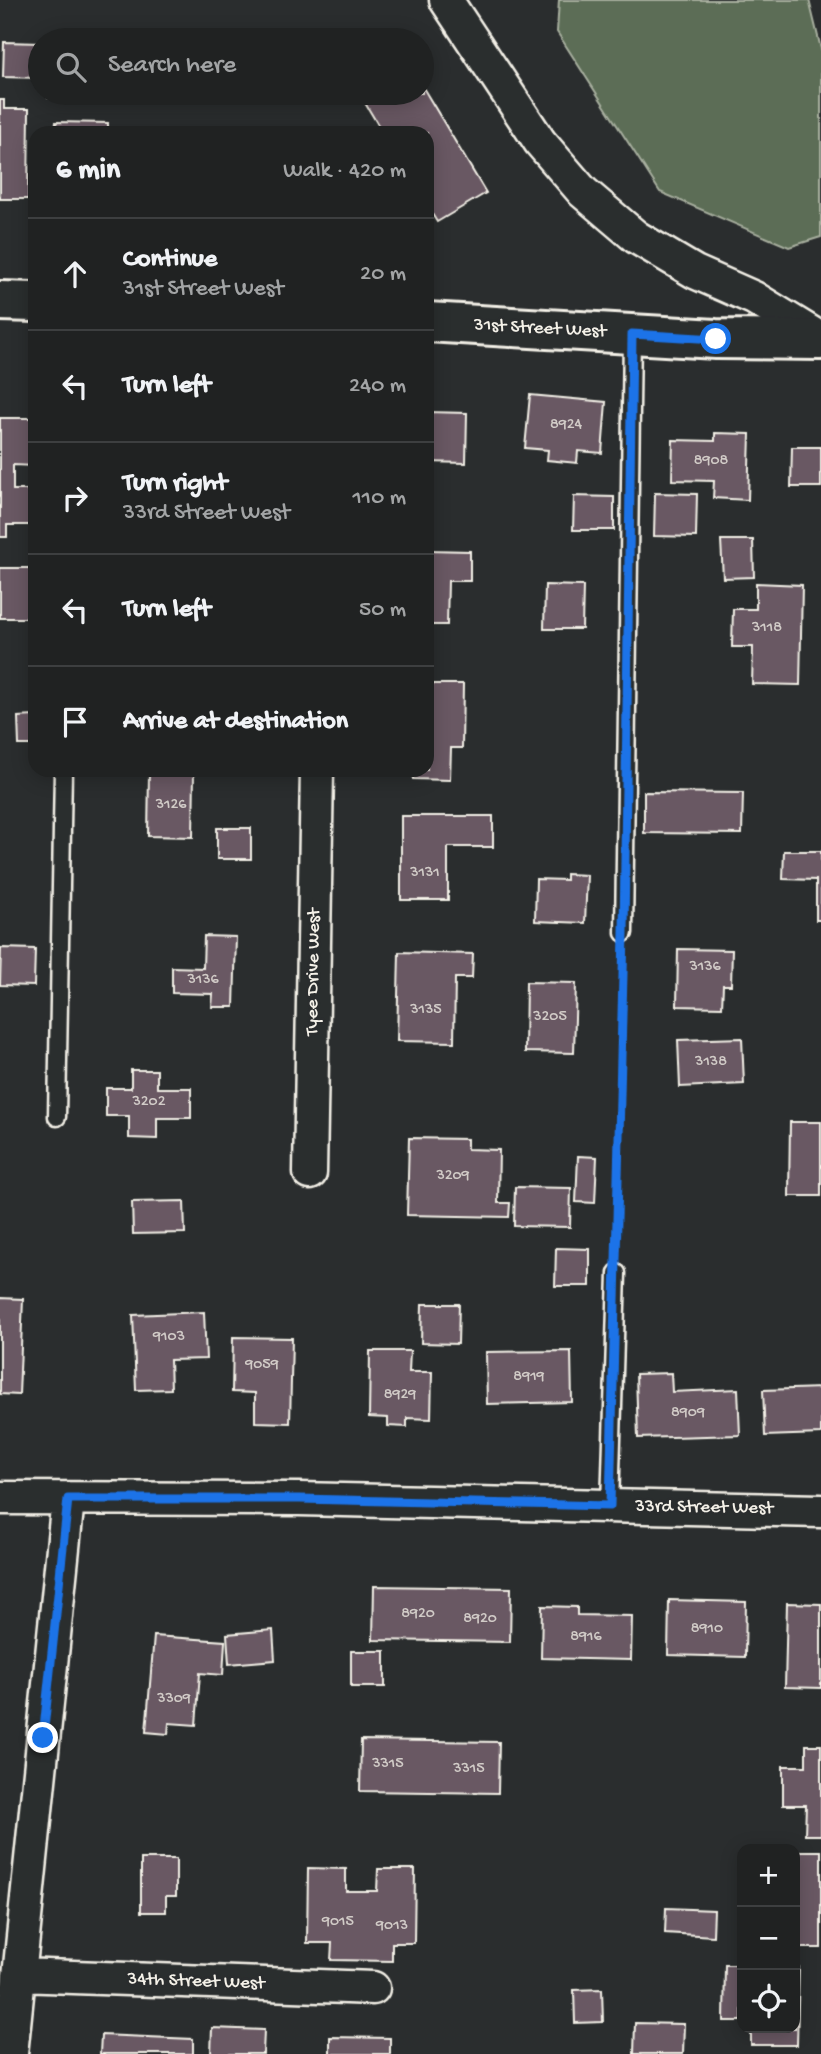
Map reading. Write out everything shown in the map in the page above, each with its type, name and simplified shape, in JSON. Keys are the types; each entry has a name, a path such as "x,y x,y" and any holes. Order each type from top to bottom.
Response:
{"street":[{"path":"446,0 540,142 583,192 636,237 695,272 754,298 821,339"},
{"path":"0,301 28,302"},
{"name":"31st Street West","path":"434,322 716,339 821,339"},
{"name":"Tyee Drive West","path":"310,1173 317,777"},
{"name":"33rd Street West","path":"0,1497 299,1499 821,1511"},
{"path":"11,2054 68,1499"},
{"name":"34th Street West","path":"19,1975 373,1988"}],"lane":[{"path":"624,933 632,334"},
{"path":"57,1117 63,777"},
{"path":"610,1506 617,1273"}],"path":[{"path":"617,1273 624,933"}],"green space":[{"path":"559,0 809,0 821,49 821,237 789,247 660,192 557,32"}],"building":[{"path":"4,42 28,43 28,78 3,77"},
{"path":"0,100 4,100 4,109 29,109 28,199 0,199"},
{"path":"366,105 433,105 486,193 437,222 434,217 434,126 379,126"},
{"path":"56,122 108,123 108,126 56,126"},
{"path":"530,395 606,402 602,453 578,451 577,463 547,460 548,450 525,448"},
{"path":"434,412 467,413 466,463 434,462"},
{"path":"0,418 28,418 28,466 13,465 13,490 28,490 28,525 7,525 7,537 0,537"},
{"path":"715,433 750,434 748,500 713,498 714,481 672,480 673,440 715,441"},
{"path":"792,447 821,447 821,487 791,487"},
{"path":"655,493 697,494 696,537 654,536"},
{"path":"574,496 614,497 614,530 573,530"},
{"path":"721,540 753,540 754,577 723,578"},
{"path":"434,550 470,551 470,581 448,581 447,625 434,625"},
{"path":"0,568 28,568 28,618 0,618"},
{"path":"756,583 802,585 800,685 752,684 753,647 732,647 733,609 756,609"},
{"path":"545,585 583,586 582,629 544,629"},
{"path":"434,684 463,684 462,748 451,748 450,780 413,779 434,777"},
{"path":"28,716 28,745 19,745 18,717"},
{"path":"149,777 194,777 193,837 148,836"},
{"path":"644,792 743,793 742,834 644,833"},
{"path":"401,816 493,816 493,847 448,847 448,900 401,900"},
{"path":"217,828 251,828 251,859 217,859"},
{"path":"784,851 821,851 821,920 816,920 816,880 783,879"},
{"path":"566,874 587,875 585,923 535,921 536,879 566,880"},
{"path":"204,936 236,937 234,1007 212,1007 213,994 172,993 172,967 203,968"},
{"path":"1,948 35,949 34,986 0,985"},
{"path":"678,949 732,950 731,985 723,985 722,1007 677,1006"},
{"path":"399,952 473,954 472,978 455,978 454,1042 397,1041"},
{"path":"526,982 576,983 574,1053 525,1052"},
{"path":"742,1038 744,1084 680,1087 678,1040"},
{"path":"131,1070 157,1070 157,1088 191,1088 191,1118 157,1118 157,1139 129,1138 129,1116 106,1116 106,1088 131,1088"},
{"path":"790,1122 821,1122 821,1196 789,1196"},
{"path":"409,1138 467,1139 467,1149 499,1150 498,1203 510,1203 509,1217 407,1215"},
{"path":"578,1156 597,1157 595,1203 576,1202"},
{"path":"515,1187 571,1188 570,1227 514,1226"},
{"path":"184,1201 185,1233 133,1234 132,1202"},
{"path":"556,1248 590,1249 590,1286 555,1286"},
{"path":"0,1298 23,1299 19,1395 0,1394"},
{"path":"422,1304 459,1304 458,1344 421,1343"},
{"path":"204,1312 206,1359 170,1360 171,1389 136,1390 133,1315"},
{"path":"233,1337 292,1338 290,1423 255,1422 255,1393 232,1392"},
{"path":"370,1351 410,1351 409,1372 432,1372 431,1419 407,1418 407,1427 388,1426 388,1418 369,1417"},
{"path":"571,1351 572,1402 487,1404 486,1352"},
{"path":"671,1373 672,1392 738,1389 740,1435 638,1438 636,1374"},
{"path":"821,1388 821,1434 765,1436 763,1390"},
{"path":"374,1586 511,1588 510,1642 373,1640"},
{"path":"669,1600 746,1602 745,1657 668,1655"},
{"path":"787,1603 821,1604 821,1688 785,1687"},
{"path":"542,1606 577,1607 577,1615 632,1616 631,1660 541,1658"},
{"path":"273,1630 275,1660 229,1664 227,1634"},
{"path":"154,1636 225,1641 223,1675 200,1673 196,1725 169,1723 168,1734 146,1732"},
{"path":"351,1651 385,1651 385,1687 351,1687"},
{"path":"361,1740 499,1742 498,1793 360,1791"},
{"path":"806,1745 821,1745 821,1835 805,1835 806,1805 783,1805 783,1766 806,1766"},
{"path":"800,1851 821,1851 821,1948 800,1948"},
{"path":"141,1859 176,1859 176,1896 166,1896 166,1912 141,1912"},
{"path":"308,1868 346,1869 346,1891 377,1891 378,1869 415,1869 414,1943 392,1943 392,1961 331,1960 332,1943 307,1943"},
{"path":"666,1908 714,1910 713,1936 665,1933"},
{"path":"725,1965 737,1965 737,2021 724,2021"},
{"path":"602,1989 603,2022 575,2023 574,1990"},
{"path":"635,2023 684,2024 683,2054 634,2054"},
{"path":"212,2028 264,2030 263,2054 211,2054"},
{"path":"751,2033 797,2033 797,2045 751,2045"},
{"path":"101,2035 193,2039 193,2054 100,2054"},
{"path":"330,2037 390,2038 390,2054 330,2054"}],"route":[{"path":"43,1738 68,1499 299,1499 610,1506 624,933 632,334 716,339"}]}
